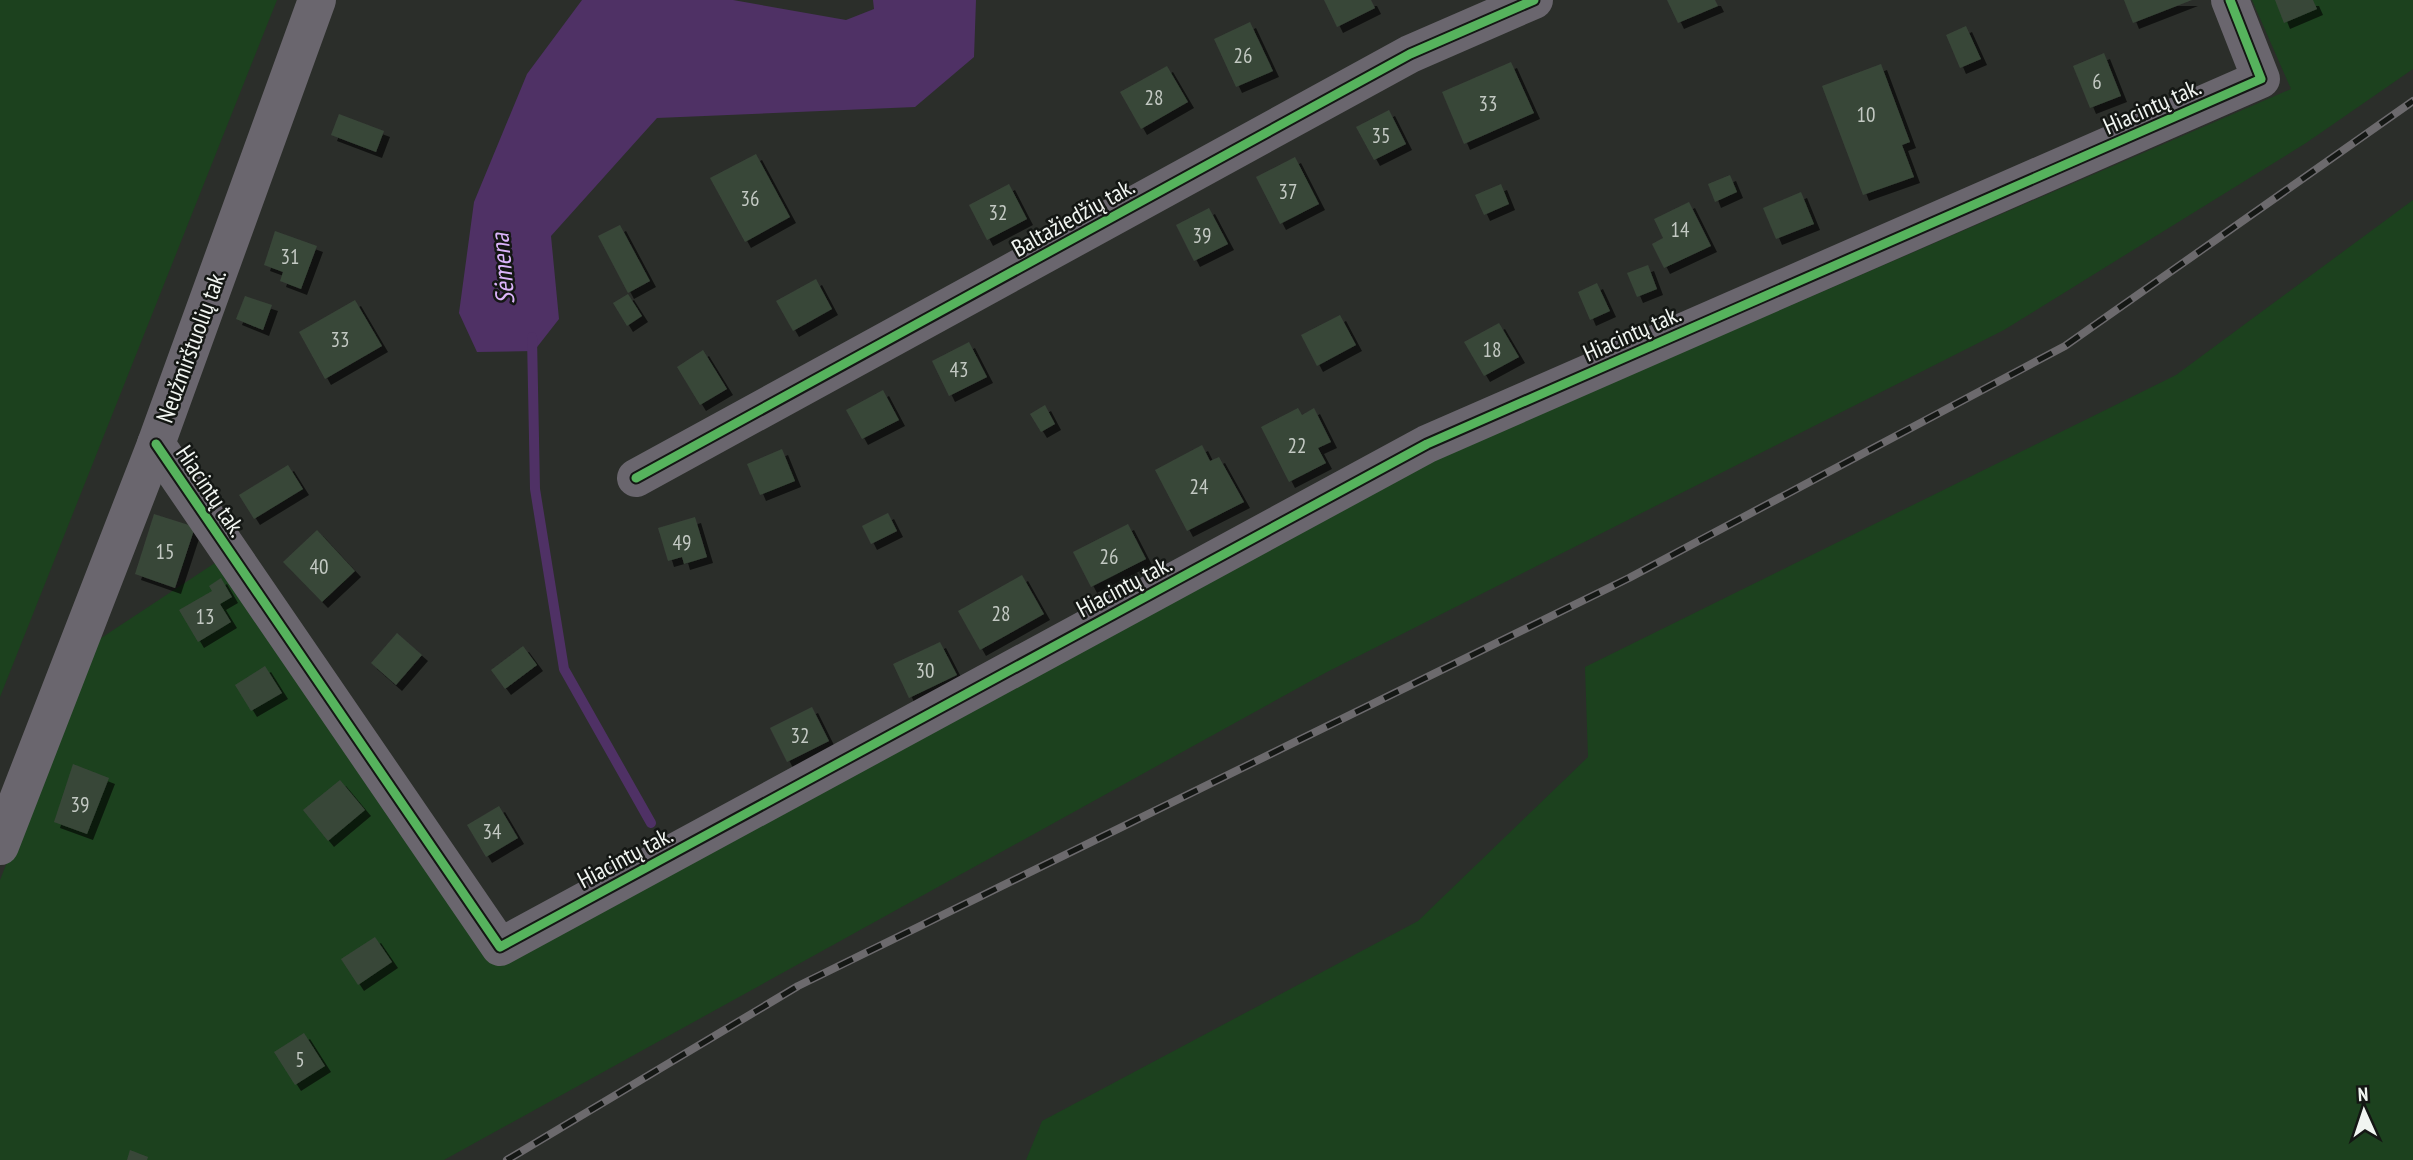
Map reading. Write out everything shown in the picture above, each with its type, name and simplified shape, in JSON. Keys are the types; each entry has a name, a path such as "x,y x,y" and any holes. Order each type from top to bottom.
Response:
{"street":[{"name":"Neužmirštuolių tak.","path":"0,846 156,444 317,0"},
{"name":"Baltažiedžių tak.","path":"636,478 1410,54 1534,0"},
{"name":"Hiacintų tak.","path":"156,444 500,947 1427,444 2261,79 2230,0"}],"green space":[{"path":"0,0 277,0 0,697"},
{"path":"2252,0 2413,0 2413,69 2306,143 2004,330 1327,672 444,1160 0,1160 0,880 92,644 227,555 491,961 1428,462 2291,89"},
{"path":"2413,200 2413,1160 1026,1160 1042,1121 1418,921 1588,757 1585,667 2176,375"}],"water":[{"path":"582,0 733,0 846,20 874,9 873,0 976,0 974,57 915,107 657,118 551,236 559,319 534,351 477,352 459,313 474,202 527,74"}],"building":[{"path":"1324,0 1371,0 1375,8 1337,27"},
{"path":"1667,0 1715,0 1718,6 1678,23"},
{"path":"2124,0 2192,0 2133,23"},
{"path":"2275,0 2313,0 2317,9 2284,23"},
{"path":"1250,22 1273,71 1236,87 1214,39"},
{"path":"1966,26 1981,59 1960,68 1946,35"},
{"path":"2104,53 2121,96 2090,108 2073,66"},
{"path":"1511,62 1534,113 1464,144 1442,92"},
{"path":"1881,64 1910,142 1902,145 1914,177 1863,195 1822,86"},
{"path":"1167,66 1188,102 1141,129 1120,92"},
{"path":"1389,110 1406,144 1374,160 1356,127"},
{"path":"339,114 384,131 376,152 331,135"},
{"path":"756,154 790,217 745,242 710,178"},
{"path":"1295,157 1319,204 1280,224 1256,177"},
{"path":"1730,175 1737,192 1715,202 1708,184"},
{"path":"1009,184 1027,219 987,240 969,205"},
{"path":"1501,184 1509,204 1484,215 1475,195"},
{"path":"1801,192 1814,224 1776,239 1763,208"},
{"path":"1689,202 1711,246 1664,268 1652,244 1663,238 1654,219"},
{"path":"1209,208 1228,244 1194,261 1176,225"},
{"path":"620,225 650,281 628,293 598,236"},
{"path":"275,231 317,246 301,289 280,281 283,272 264,265"},
{"path":"1648,265 1657,289 1637,297 1627,273"},
{"path":"816,279 832,309 793,331 776,301"},
{"path":"1597,283 1610,311 1590,320 1578,292"},
{"path":"628,294 642,316 627,326 613,303"},
{"path":"245,296 272,305 263,330 236,319"},
{"path":"355,300 382,346 325,379 299,332"},
{"path":"1340,315 1356,345 1317,366 1301,335"},
{"path":"1499,323 1519,357 1484,376 1464,342"},
{"path":"969,342 987,377 949,396 932,361"},
{"path":"703,350 727,389 700,405 677,367"},
{"path":"883,390 899,420 862,439 846,410"},
{"path":"1045,405 1055,424 1041,432 1030,414"},
{"path":"1298,408 1302,415 1314,408 1331,442 1318,448 1326,463 1289,482 1261,427"},
{"path":"1202,445 1210,461 1219,457 1244,502 1187,531 1155,470"},
{"path":"782,449 795,481 760,495 747,464"},
{"path":"288,465 303,489 254,519 239,495"},
{"path":"888,513 897,531 871,544 862,526"},
{"path":"154,514 195,527 175,588 135,574"},
{"path":"695,517 707,557 684,564 682,557 668,561 658,528"},
{"path":"1128,524 1146,559 1091,587 1073,552"},
{"path":"317,530 355,571 322,602 283,562"},
{"path":"1022,575 1044,614 980,650 958,611"},
{"path":"221,578 232,597 220,604 231,622 198,642 179,610 212,591 209,586"},
{"path":"397,633 422,655 396,685 371,663"},
{"path":"940,642 957,675 909,698 893,664"},
{"path":"523,646 537,665 505,689 491,670"},
{"path":"265,666 282,693 251,711 235,685"},
{"path":"812,707 829,741 787,762 770,728"},
{"path":"73,764 109,778 87,834 54,822"},
{"path":"340,780 365,810 328,841 303,810"},
{"path":"499,806 518,838 486,857 467,825"},
{"path":"375,937 392,962 358,985 341,959"},
{"path":"304,1033 325,1066 295,1085 274,1052"},
{"path":"130,1150 148,1157 147,1160 127,1160"}],"waterway":[{"name":"Sėmena","path":"532,337 535,489 564,669 651,823"}],"railway":[{"path":"507,1160 798,986 1629,578 2065,346 2413,101"}],"cycle path":[{"path":"636,478 1410,54 1534,0"},
{"path":"156,444 500,947 1427,444 2261,79 2230,0"}]}
